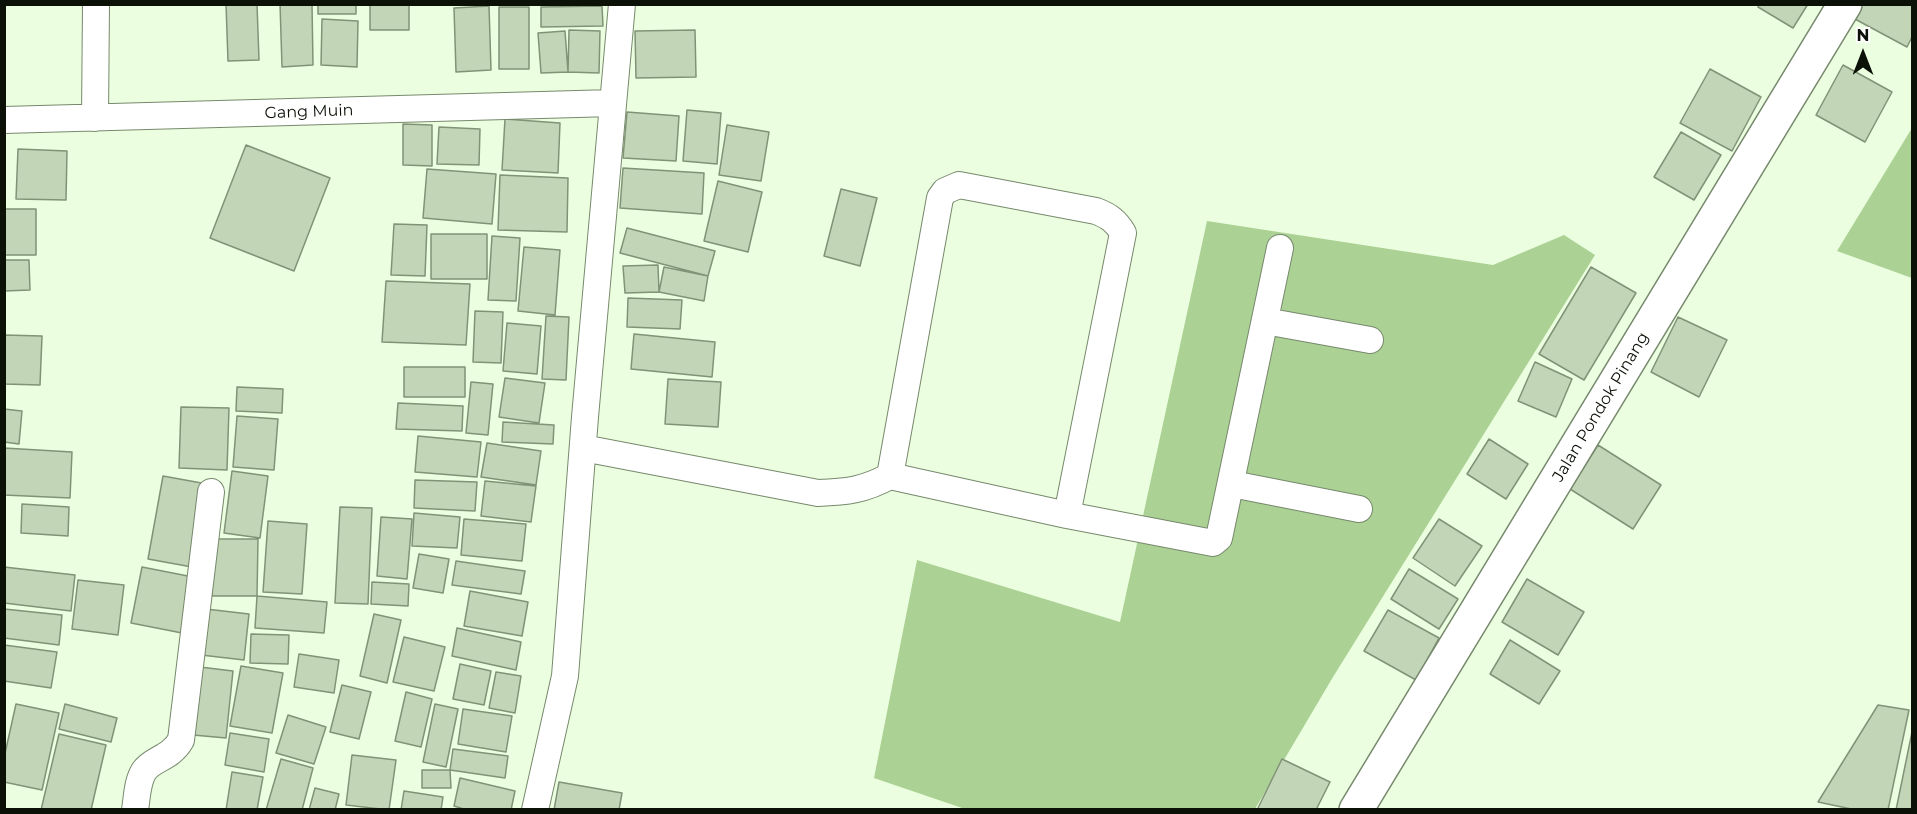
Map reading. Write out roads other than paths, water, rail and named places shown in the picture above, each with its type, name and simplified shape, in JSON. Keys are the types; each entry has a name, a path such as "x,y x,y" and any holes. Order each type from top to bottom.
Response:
{"street":[{"path":"95,118 96,4"},
{"path":"535,810 565,676 622,4"},
{"name":"Jalan Pondok Pinang","path":"1356,810 1845,4"},
{"name":"Gang Muin","path":"4,120 613,103"},
{"path":"890,476 940,198 945,191 959,185 1096,212 1108,216 1118,224 1123,233 1066,515"},
{"path":"583,448 818,493 849,492 872,486 890,476 1066,515 1213,543 1222,532 1280,248"},
{"path":"1265,321 1370,340"},
{"path":"1232,484 1359,509"},
{"path":"135,810 145,770 175,750 181,740 211,492"}]}
